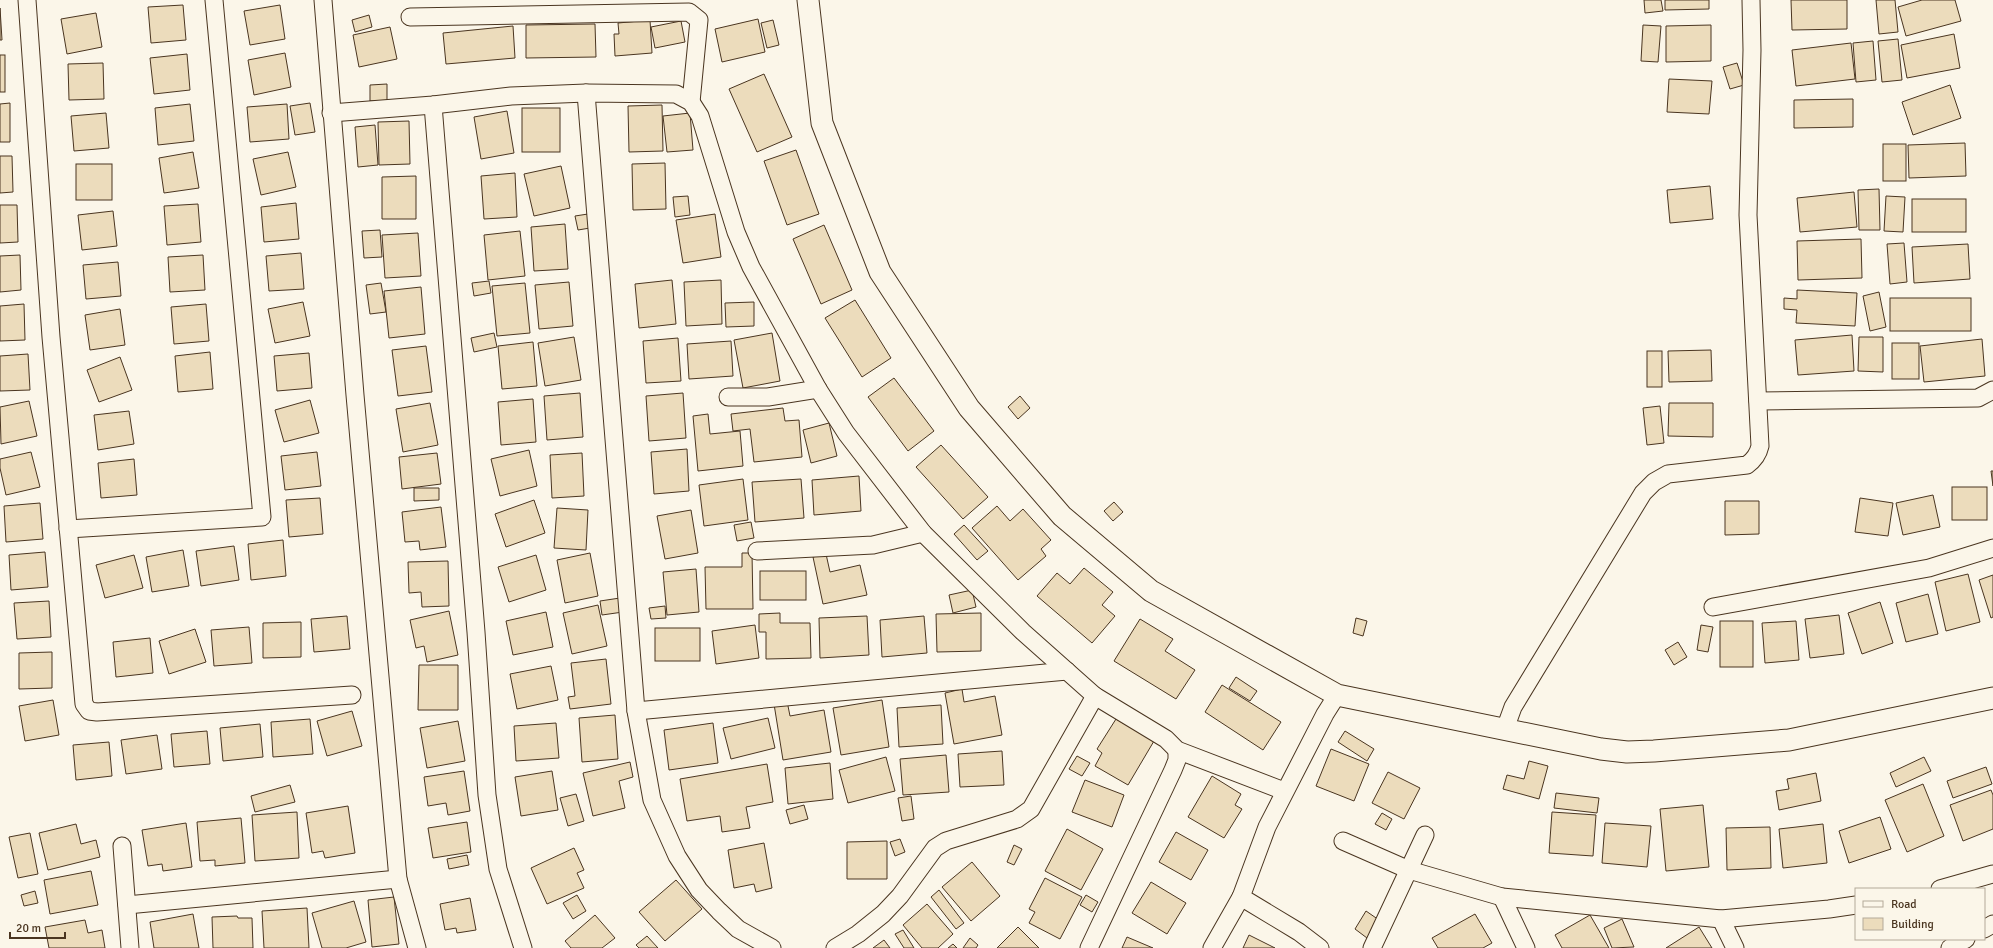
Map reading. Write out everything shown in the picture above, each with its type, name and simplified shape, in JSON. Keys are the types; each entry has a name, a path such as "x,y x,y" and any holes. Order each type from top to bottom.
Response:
{"street":[{"path":"27,0 51,337 84,704 89,711 97,712 352,695"},
{"path":"68,529 262,517 214,0"},
{"path":"323,0 331,113 398,878 417,948"},
{"path":"808,0 822,123 880,272 969,408 1062,516 1151,591 1337,695 1601,749 1627,752 1654,751 1789,740 1993,698"},
{"path":"1505,729 1513,707 1644,493 1654,482 1668,474 1746,465 1753,460 1760,446 1748,215 1752,50 1751,0"},
{"path":"410,18 689,12 699,20 691,102"},
{"path":"331,113 433,105 511,96 586,93 676,94 691,102 700,116 736,232 751,267 818,389 846,433 922,533 1023,632 1095,696 1166,739 1177,750 1284,791"},
{"path":"586,93 636,711 652,800 677,856 699,890 738,928 772,948"},
{"path":"433,105 475,624 487,795 498,869 523,948"},
{"path":"728,397 768,397 818,389"},
{"path":"1758,401 1978,398 1993,390"},
{"path":"757,551 873,545 922,533"},
{"path":"1713,607 1929,568 1993,548"},
{"path":"636,711 1067,671"},
{"path":"1212,948 1241,897 1266,827 1325,714 1337,695"},
{"path":"835,948 858,934 883,914 900,896 935,848 946,841 1017,819 1031,809 1095,696"},
{"path":"1089,948 1173,770 1177,760 1177,750"},
{"path":"1372,948 1425,835"},
{"path":"1342,841 1409,870 1502,897 1721,919 1829,909 1855,904"},
{"path":"122,846 130,948"},
{"path":"1944,888 1993,874"},
{"path":"127,905 398,878"},
{"path":"1241,897 1299,932 1320,948"},
{"path":"1502,897 1526,948"},
{"path":"1721,919 1735,948"},
{"path":"1950,948 1964,940"}],"building":[{"path":"1644,0 1661,0 1663,11 1645,13"},
{"path":"1665,0 1709,0 1709,9 1665,10"},
{"path":"1791,0 1847,0 1847,29 1792,30"},
{"path":"1876,0 1895,0 1898,32 1879,34"},
{"path":"1922,0 1955,0 1961,21 1906,36 1898,7"},
{"path":"183,5 186,40 151,43 148,7"},
{"path":"280,5 285,39 250,45 244,11"},
{"path":"0,8 2,40 0,40"},
{"path":"96,13 102,47 67,54 61,19"},
{"path":"369,15 372,27 355,32 352,20"},
{"path":"758,19 765,52 722,62 715,29"},
{"path":"650,20 652,53 615,56 614,34 619,34 618,23"},
{"path":"773,20 779,45 767,48 761,23"},
{"path":"681,21 685,42 655,48 651,27"},
{"path":"595,24 596,57 526,58 526,25"},
{"path":"1643,25 1661,26 1658,62 1641,61"},
{"path":"1711,25 1711,61 1666,62 1666,26"},
{"path":"513,26 515,58 446,64 443,33"},
{"path":"390,27 397,59 359,67 353,35"},
{"path":"1954,34 1960,68 1907,78 1901,45"},
{"path":"1898,39 1902,80 1882,82 1878,41"},
{"path":"1873,41 1876,80 1856,82 1853,43"},
{"path":"1851,43 1855,79 1796,86 1792,50"},
{"path":"285,53 291,87 254,95 248,60"},
{"path":"187,54 190,90 154,94 150,58"},
{"path":"0,55 5,55 5,92 0,92"},
{"path":"103,63 104,99 69,100 68,64"},
{"path":"1737,63 1744,85 1730,89 1723,67"},
{"path":"764,74 792,137 757,152 729,89"},
{"path":"1669,79 1712,81 1709,114 1667,112"},
{"path":"387,84 387,101 370,101 370,85"},
{"path":"1950,85 1961,118 1913,135 1902,102"},
{"path":"1853,99 1853,127 1794,128 1794,100"},
{"path":"10,103 10,142 0,142 0,104"},
{"path":"310,103 315,132 295,135 290,106"},
{"path":"190,104 194,141 158,145 155,108"},
{"path":"287,104 289,139 250,142 247,107"},
{"path":"662,105 663,151 629,152 628,106"},
{"path":"522,108 560,108 560,152 522,152"},
{"path":"507,111 514,153 481,159 474,117"},
{"path":"106,113 109,148 74,151 71,116"},
{"path":"690,113 693,150 667,152 663,116"},
{"path":"409,121 410,164 379,165 378,122"},
{"path":"375,125 378,165 358,167 355,127"},
{"path":"1965,143 1966,176 1909,178 1908,145"},
{"path":"1883,144 1906,144 1906,181 1883,181"},
{"path":"796,150 819,214 787,225 764,161"},
{"path":"193,152 199,188 164,193 159,158"},
{"path":"288,152 296,187 261,195 253,159"},
{"path":"0,156 12,156 13,192 0,193"},
{"path":"665,163 666,209 633,210 632,164"},
{"path":"76,164 112,164 112,200 76,200"},
{"path":"561,166 570,208 534,216 524,174"},
{"path":"515,173 517,217 484,219 481,176"},
{"path":"416,176 416,219 382,219 382,177"},
{"path":"1710,186 1713,219 1670,223 1667,190"},
{"path":"1879,189 1880,230 1859,230 1858,190"},
{"path":"1854,192 1857,227 1800,232 1797,198"},
{"path":"688,196 690,215 675,217 673,197"},
{"path":"1886,196 1905,197 1903,232 1884,231"},
{"path":"1912,199 1966,199 1966,232 1912,232"},
{"path":"296,203 299,239 264,242 261,207"},
{"path":"198,204 201,242 167,245 164,206"},
{"path":"0,205 17,205 18,242 0,243"},
{"path":"113,211 117,246 82,250 78,215"},
{"path":"588,214 590,228 578,230 575,216"},
{"path":"715,214 721,257 683,263 676,220"},
{"path":"565,224 568,269 534,271 531,227"},
{"path":"824,225 852,290 821,304 793,239"},
{"path":"380,230 382,257 364,258 362,231"},
{"path":"520,231 525,276 488,280 484,235"},
{"path":"418,233 421,276 385,278 382,235"},
{"path":"1861,239 1862,278 1798,280 1797,241"},
{"path":"1904,243 1907,282 1890,284 1887,244"},
{"path":"1968,244 1970,279 1914,283 1912,247"},
{"path":"301,253 304,289 269,291 266,256"},
{"path":"20,255 21,290 0,292 0,256"},
{"path":"203,255 205,290 170,292 168,257"},
{"path":"118,262 121,296 86,299 83,265"},
{"path":"672,280 676,324 639,328 635,284"},
{"path":"721,280 722,324 686,326 684,282"},
{"path":"489,281 491,293 474,296 472,283"},
{"path":"569,282 573,326 539,329 535,285"},
{"path":"381,283 386,312 370,314 366,285"},
{"path":"525,283 530,333 497,336 492,286"},
{"path":"421,287 425,334 389,338 384,291"},
{"path":"1797,290 1857,293 1855,326 1796,323 1797,310 1784,309 1784,298 1797,299"},
{"path":"1879,292 1886,327 1870,331 1863,296"},
{"path":"1890,298 1971,298 1971,331 1890,331"},
{"path":"855,300 891,358 862,377 825,318"},
{"path":"303,302 310,336 275,343 268,309"},
{"path":"754,302 754,326 726,327 725,303"},
{"path":"24,304 25,340 0,341 0,306"},
{"path":"206,304 209,341 174,344 171,307"},
{"path":"120,309 125,345 90,350 85,315"},
{"path":"494,333 497,347 474,352 471,338"},
{"path":"772,333 780,381 743,388 734,340"},
{"path":"1852,335 1854,371 1798,375 1795,340"},
{"path":"574,337 581,380 545,386 538,343"},
{"path":"1859,337 1883,337 1883,372 1858,371"},
{"path":"678,338 681,381 646,383 643,341"},
{"path":"1982,339 1985,376 1924,382 1920,346"},
{"path":"731,341 733,376 689,379 687,344"},
{"path":"533,342 537,386 502,389 498,346"},
{"path":"1892,343 1919,343 1919,379 1892,379"},
{"path":"426,346 432,392 398,396 392,350"},
{"path":"1711,350 1712,381 1669,382 1668,351"},
{"path":"1647,351 1662,351 1662,387 1647,387"},
{"path":"210,352 213,389 178,392 175,356"},
{"path":"309,353 312,388 277,391 274,356"},
{"path":"28,354 30,390 0,391 0,356"},
{"path":"120,357 132,390 99,402 87,370"},
{"path":"894,378 934,431 908,451 868,397"},
{"path":"580,393 583,437 547,440 544,396"},
{"path":"683,393 686,438 649,441 646,396"},
{"path":"1020,396 1030,408 1018,419 1008,407"},
{"path":"533,399 536,442 501,445 498,402"},
{"path":"310,400 319,433 284,442 275,410"},
{"path":"29,401 37,436 1,444 0,407"},
{"path":"430,403 438,445 403,452 396,409"},
{"path":"1669,403 1713,403 1713,437 1668,436"},
{"path":"1660,406 1664,443 1647,445 1643,408"},
{"path":"783,408 785,421 799,420 802,457 754,462 750,429 733,431 731,414"},
{"path":"129,411 134,444 98,450 94,415"},
{"path":"708,414 710,434 740,431 743,466 698,471 693,416"},
{"path":"829,423 837,456 811,463 803,430"},
{"path":"941,445 988,497 963,519 916,467"},
{"path":"687,449 689,491 654,494 651,452"},
{"path":"529,450 537,486 500,496 491,459"},
{"path":"31,452 40,487 6,495 0,468 0,459"},
{"path":"317,452 321,486 285,490 281,456"},
{"path":"437,453 441,484 402,489 399,457"},
{"path":"582,453 584,496 552,498 550,455"},
{"path":"134,459 137,495 101,498 98,463"},
{"path":"1991,471 1993,471 1993,486"},
{"path":"859,476 861,511 814,515 812,480"},
{"path":"743,479 748,520 704,526 699,485"},
{"path":"801,479 804,518 755,522 752,482"},
{"path":"1952,487 1987,487 1987,520 1952,520"},
{"path":"414,488 439,488 439,500 414,501"},
{"path":"1933,495 1940,527 1903,535 1896,503"},
{"path":"320,498 323,534 289,537 286,500"},
{"path":"1860,498 1893,503 1888,536 1855,532"},
{"path":"534,500 545,533 506,547 495,514"},
{"path":"1725,501 1759,501 1759,534 1725,535"},
{"path":"1114,502 1123,512 1113,521 1104,511"},
{"path":"40,503 43,539 6,542 4,506"},
{"path":"997,506 1010,521 1023,509 1051,540 1041,549 1046,556 1018,580 972,528"},
{"path":"441,507 446,547 420,550 419,541 405,542 402,512"},
{"path":"557,508 588,510 586,550 554,548"},
{"path":"691,510 698,553 665,559 657,516"},
{"path":"751,522 754,538 737,541 734,525"},
{"path":"964,525 988,551 977,560 954,534"},
{"path":"283,540 286,576 251,580 248,544"},
{"path":"234,546 239,580 201,586 196,551"},
{"path":"183,550 189,586 152,592 146,557"},
{"path":"45,552 48,587 11,590 9,555"},
{"path":"590,553 598,596 565,603 557,560"},
{"path":"742,553 752,553 753,609 706,609 705,567 742,567"},
{"path":"826,554 830,572 860,565 867,595 823,604 813,557"},
{"path":"134,555 143,588 105,598 96,565"},
{"path":"536,555 546,590 509,602 498,567"},
{"path":"448,561 449,606 422,607 421,592 409,593 408,562"},
{"path":"1084,568 1113,592 1102,605 1115,616 1092,643 1037,596 1057,573 1070,584"},
{"path":"696,569 699,612 667,615 663,572"},
{"path":"760,571 806,571 806,600 760,600"},
{"path":"1968,574 1980,622 1946,631 1935,582"},
{"path":"1993,575 1993,617 1991,618 1979,580"},
{"path":"972,590 976,607 953,613 949,595"},
{"path":"1928,594 1938,634 1906,642 1896,603"},
{"path":"620,598 623,612 602,615 600,601"},
{"path":"49,601 51,637 17,639 14,603"},
{"path":"1880,602 1893,643 1862,654 1848,613"},
{"path":"598,605 607,646 572,654 563,613"},
{"path":"665,606 666,618 651,619 649,608"},
{"path":"449,611 458,655 427,662 424,646 416,648 410,620"},
{"path":"546,612 553,647 513,655 506,621"},
{"path":"780,613 780,623 810,623 811,658 766,659 766,632 759,632 759,614"},
{"path":"981,613 981,651 937,652 936,614"},
{"path":"1839,615 1844,654 1810,658 1805,619"},
{"path":"347,616 350,649 314,652 311,619"},
{"path":"867,616 869,655 820,658 819,618"},
{"path":"924,616 927,653 882,657 880,620"},
{"path":"1356,618 1367,621 1363,636 1353,633"},
{"path":"1140,619 1173,639 1165,651 1195,670 1176,699 1114,661"},
{"path":"1720,621 1753,621 1753,667 1720,667"},
{"path":"1796,621 1799,660 1765,663 1762,623"},
{"path":"301,622 301,657 263,658 263,623"},
{"path":"755,625 759,658 716,664 712,631"},
{"path":"1701,625 1713,627 1708,652 1697,650"},
{"path":"249,627 252,663 214,666 211,630"},
{"path":"655,628 700,628 700,661 655,661"},
{"path":"195,629 206,662 169,674 159,641"},
{"path":"150,638 153,673 116,677 113,642"},
{"path":"1678,642 1687,657 1674,665 1665,650"},
{"path":"52,652 52,688 19,689 19,653"},
{"path":"606,659 611,704 570,709 568,697 575,696 571,663"},
{"path":"419,665 458,665 458,710 418,710"},
{"path":"551,666 558,700 517,709 510,674"},
{"path":"1236,677 1257,691 1250,701 1229,688"},
{"path":"1222,685 1281,722 1263,750 1205,712"},
{"path":"962,689 964,702 995,696 1002,735 954,744 945,693"},
{"path":"53,700 59,735 25,741 19,706"},
{"path":"882,700 889,747 841,755 833,708"},
{"path":"787,701 790,716 824,710 831,752 783,760 774,704"},
{"path":"941,705 943,744 899,747 897,708"},
{"path":"352,711 362,746 327,756 317,721"},
{"path":"615,715 618,759 582,762 579,718"},
{"path":"768,718 775,748 731,759 723,728"},
{"path":"310,719 313,754 273,757 271,722"},
{"path":"1116,719 1154,741 1128,785 1095,766 1102,753 1097,749"},
{"path":"458,721 465,761 427,768 420,728"},
{"path":"556,723 559,758 516,761 514,726"},
{"path":"713,723 718,763 669,770 664,730"},
{"path":"260,724 263,757 223,761 220,728"},
{"path":"207,731 210,764 174,767 171,734"},
{"path":"1345,731 1374,749 1367,761 1338,742"},
{"path":"157,735 162,769 126,774 121,740"},
{"path":"109,742 112,776 76,780 73,745"},
{"path":"1331,749 1369,764 1354,801 1316,786"},
{"path":"1002,751 1004,785 960,787 958,754"},
{"path":"946,755 949,792 903,795 900,759"},
{"path":"1077,756 1090,763 1082,776 1069,769"},
{"path":"886,757 895,791 848,803 839,770"},
{"path":"1924,757 1931,771 1896,787 1890,773"},
{"path":"1529,761 1548,766 1539,799 1503,789 1507,775 1524,779"},
{"path":"630,762 633,777 619,781 625,808 593,816 583,773"},
{"path":"830,763 833,799 788,804 785,768"},
{"path":"767,764 773,802 746,807 750,828 722,832 720,816 687,821 680,779"},
{"path":"1986,767 1992,784 1953,798 1947,781"},
{"path":"464,771 470,811 448,815 446,803 428,806 424,777"},
{"path":"552,771 558,810 521,816 515,777"},
{"path":"1388,772 1420,788 1404,819 1372,803"},
{"path":"1816,773 1821,801 1779,810 1776,791 1789,789 1787,779"},
{"path":"1212,776 1241,794 1235,805 1242,809 1224,838 1188,817"},
{"path":"1085,780 1124,795 1112,827 1072,812"},
{"path":"1923,784 1944,836 1907,852 1885,800"},
{"path":"290,785 295,802 255,812 251,796"},
{"path":"1991,790 1993,795 1993,829 1963,841 1950,805"},
{"path":"1556,793 1599,798 1597,813 1554,808"},
{"path":"576,794 584,821 568,826 560,798"},
{"path":"911,796 914,819 902,821 898,798"},
{"path":"804,805 808,819 790,824 786,810"},
{"path":"1703,805 1709,867 1666,871 1660,809"},
{"path":"348,806 355,853 325,858 323,851 312,853 306,813"},
{"path":"297,812 299,858 255,861 252,815"},
{"path":"1552,812 1596,815 1593,856 1549,853"},
{"path":"1382,813 1392,819 1386,830 1375,824"},
{"path":"1880,817 1891,849 1849,863 1839,831"},
{"path":"241,818 245,863 215,866 215,860 200,861 197,822"},
{"path":"467,822 471,852 433,858 428,828"},
{"path":"186,823 192,867 163,871 162,864 148,866 142,830"},
{"path":"1605,823 1651,826 1647,867 1602,863"},
{"path":"76,824 81,844 96,840 100,857 48,870 39,833"},
{"path":"1823,824 1827,863 1783,868 1779,829"},
{"path":"1770,827 1771,868 1727,870 1726,828"},
{"path":"1067,829 1103,849 1081,890 1045,871"},
{"path":"1176,832 1208,850 1191,880 1159,862"},
{"path":"30,833 38,874 18,878 9,837"},
{"path":"900,839 905,852 895,856 890,842"},
{"path":"887,841 887,879 847,879 847,842"},
{"path":"764,843 772,888 756,892 754,884 734,888 728,850"},
{"path":"1014,845 1022,849 1014,865 1007,862"},
{"path":"574,848 584,870 577,873 584,888 547,904 531,868"},
{"path":"467,855 469,865 449,869 447,859"},
{"path":"972,862 1000,896 971,921 942,887"},
{"path":"91,871 98,905 50,914 44,880"},
{"path":"1045,878 1082,897 1060,939 1029,923 1035,912 1029,909"},
{"path":"676,880 702,909 665,941 639,912"},
{"path":"1151,882 1186,903 1167,934 1132,913"},
{"path":"939,890 964,923 956,929 931,897"},
{"path":"35,891 38,903 24,906 21,895"},
{"path":"577,895 586,911 573,919 563,903"},
{"path":"1086,895 1098,902 1092,912 1080,905"},
{"path":"394,897 399,944 372,947 368,900"},
{"path":"470,898 476,930 457,933 456,928 445,930 440,904"},
{"path":"354,901 366,942 346,948 322,948 312,913"},
{"path":"927,904 953,934 938,948 922,948 903,925"},
{"path":"307,908 309,948 264,948 262,911"},
{"path":"1366,911 1379,920 1367,938 1355,929"},
{"path":"193,914 199,948 154,948 150,922"},
{"path":"1475,914 1492,943 1483,948 1438,948 1432,938"},
{"path":"595,915 615,938 602,948 571,948 565,941"},
{"path":"1590,915 1609,948 1562,948 1555,935"},
{"path":"237,916 238,918 252,918 253,948 213,948 212,917"},
{"path":"1622,919 1634,947 1612,948 1604,928"},
{"path":"85,920 88,933 102,930 105,948 49,948 45,927"},
{"path":"1018,927 1039,948 997,948"},
{"path":"1699,927 1712,948 1666,948"},
{"path":"903,930 914,948 904,948 895,934"},
{"path":"1249,935 1275,948 1243,948"},
{"path":"647,936 658,948 639,948 636,945"},
{"path":"1127,937 1153,948 1122,948"},
{"path":"970,938 978,945 976,948 963,948"},
{"path":"884,940 890,948 873,948"},
{"path":"953,944 957,948 948,948"}]}
